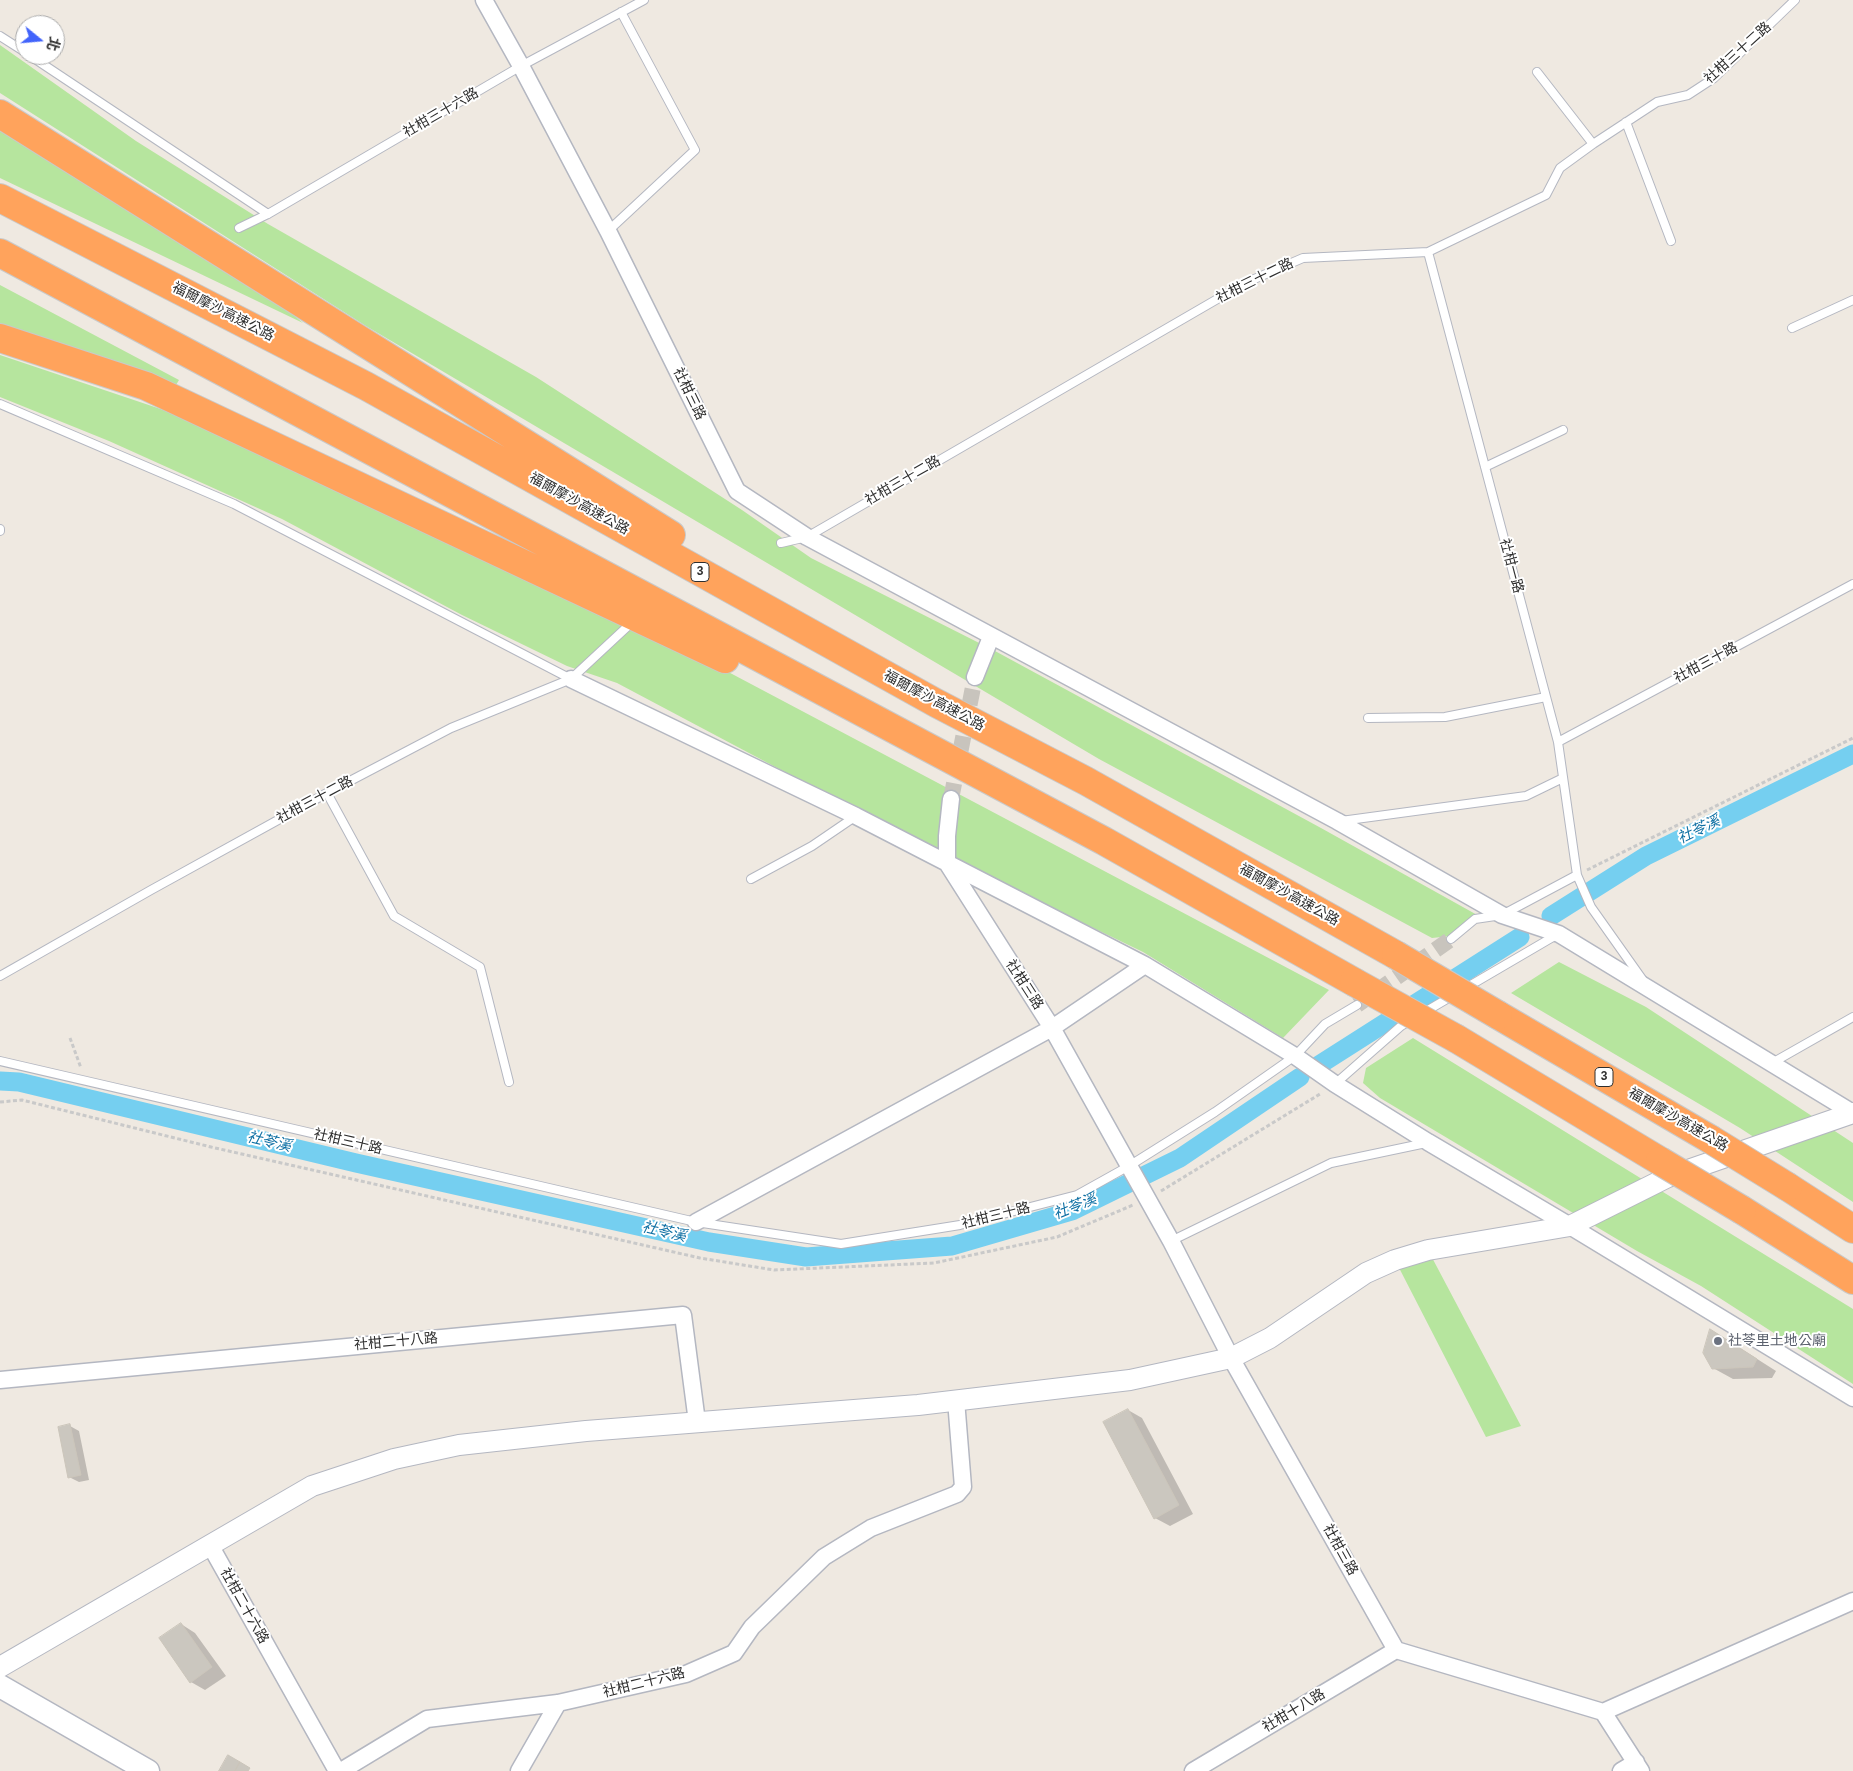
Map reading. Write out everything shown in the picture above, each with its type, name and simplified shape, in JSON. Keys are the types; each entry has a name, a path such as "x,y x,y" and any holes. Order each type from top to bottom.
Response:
{"highway":[{"path":"0,114 936,703"},
{"name":"福爾摩沙高速公路","path":"0,198 366,386 936,703 1086,781 1498,1015 1710,1139 1853,1229"},
{"path":"0,253 1104,841 1355,994 1457,1039 1742,1210 1853,1280"},
{"path":"0,338 146,386 1048,811"}],"main road":[{"path":"0,1686 148,1771"}],"street":[{"name":"社柑三路","path":"484,0 608,231 737,491 807,537 1337,821 1502,915 1559,934 1853,1113"},
{"path":"975,677 991,637"},
{"path":"571,679 629,709 856,816 1145,965 1295,1056 1335,1084 1428,1142 1853,1398"},
{"path":"947,863 947,836 951,799"},
{"name":"社柑三路","path":"947,863 1052,1028 1171,1241 1231,1358 1396,1650"},
{"path":"696,1222 1052,1028 1145,965"},
{"path":"0,1667 312,1486 394,1459 459,1445 586,1431 956,1400 1130,1380 1231,1358 1270,1338 1366,1272 1395,1260 1428,1250 1570,1226 1668,1177 1853,1113"},
{"name":"社柑二十八路","path":"0,1380 683,1314 697,1422"},
{"name":"社柑二十六路","path":"341,1771 427,1719 558,1703 686,1674 734,1653 752,1627 824,1557 870,1528 957,1494 963,1486 956,1400"},
{"name":"社柑二十六路","path":"210,1545 337,1771"},
{"path":"1603,1712 1853,1601"},
{"path":"1396,1650 1603,1712 1639,1766 1621,1771"},
{"name":"社柑十八路","path":"1193,1771 1396,1650"},
{"path":"519,1771 558,1703"}],"lane":[{"name":"社柑三十六路","path":"239,228 268,214 521,66 644,0"},
{"name":"社柑三十二路","path":"781,543 807,537 1244,283 1303,258 1428,252 1546,195 1560,168 1657,102 1688,95 1714,78 1795,0"},
{"path":"608,231 695,150 621,12"},
{"path":"0,36 15,46"},
{"path":"44,65 268,214"},
{"path":"1537,72 1593,144"},
{"path":"1626,122 1672,241"},
{"name":"社柑一路","path":"1428,252 1558,742 1577,875 1586,897 1649,989"},
{"path":"1792,328 1853,300"},
{"path":"0,404 234,504 571,679"},
{"path":"1485,467 1564,430"},
{"name":"社柑三十路","path":"1558,742 1853,584"},
{"name":"社柑三十二路","path":"0,976 327,793 451,728 571,679 628,626"},
{"path":"1368,718 1445,718 1546,697"},
{"path":"1337,821 1526,796 1563,778"},
{"path":"327,793 394,916 480,967 509,1082"},
{"path":"751,879 812,846 856,816"},
{"path":"1451,939 1475,919 1502,915 1577,875"},
{"path":"1335,1084 1401,1026 1559,934"},
{"name":"社柑三十路","path":"0,1061 696,1222 841,1244 960,1225 1077,1195 1129,1166 1215,1112 1295,1056 1355,994"},
{"path":"1770,1064 1853,1018"},
{"path":"1171,1241 1332,1163 1428,1142"}],"path":[{"path":"1577,875 1853,738"},
{"path":"70,1038 85,1081"},
{"path":"1147,1199 1289,1114 1335,1084"}],"green space":[{"path":"0,45 15,56 15,65 28,65 136,141 268,224 536,377 742,510 811,558 995,651 1479,916 1460,935 1432,938 1099,759 366,326 0,93"},
{"path":"0,125 264,290 303,323 0,178"},
{"path":"0,285 179,380 176,385 71,347 0,325"},
{"path":"0,355 238,435 547,576 1329,990 1283,1038 1143,952 930,849 617,683 567,666 462,615 282,519 109,441 0,397"},
{"path":"1559,962 1646,1007 1853,1143 1853,1202 1740,1128 1511,993"},
{"path":"1413,1038 1853,1309 1853,1384 1701,1286 1637,1251 1380,1098 1363,1083 1366,1068"},
{"path":"1428,1250 1521,1426 1486,1437 1395,1260"}],"building":[{"name":"社苓里土地公廟","path":"1710,1329 1757,1359 1753,1367 1712,1369 1703,1353"},
{"path":"1128,1409 1179,1505 1154,1519 1103,1422"},
{"path":"70,1424 81,1475 68,1478 58,1427"},
{"path":"181,1623 212,1667 190,1683 159,1638"},
{"path":"228,1755 240,1762 235,1771 219,1771"},
{"path":"240,1762 250,1768 248,1771 235,1771"}],"waterway":[{"name":"社苓溪","path":"1551,916 1646,856 1853,754"},
{"name":"社苓溪","path":"1319,1065 1520,937"},
{"name":"社苓溪","path":"0,1081 19,1082 356,1163 709,1242 806,1257 952,1246 1072,1211 1180,1158 1300,1077"}],"tunnel":[{"path":"951,799 975,677"},
{"path":"1357,1005 1451,939"}],"place":[{"name":"社苓里土地公廟","path":"1718,1341"}]}
